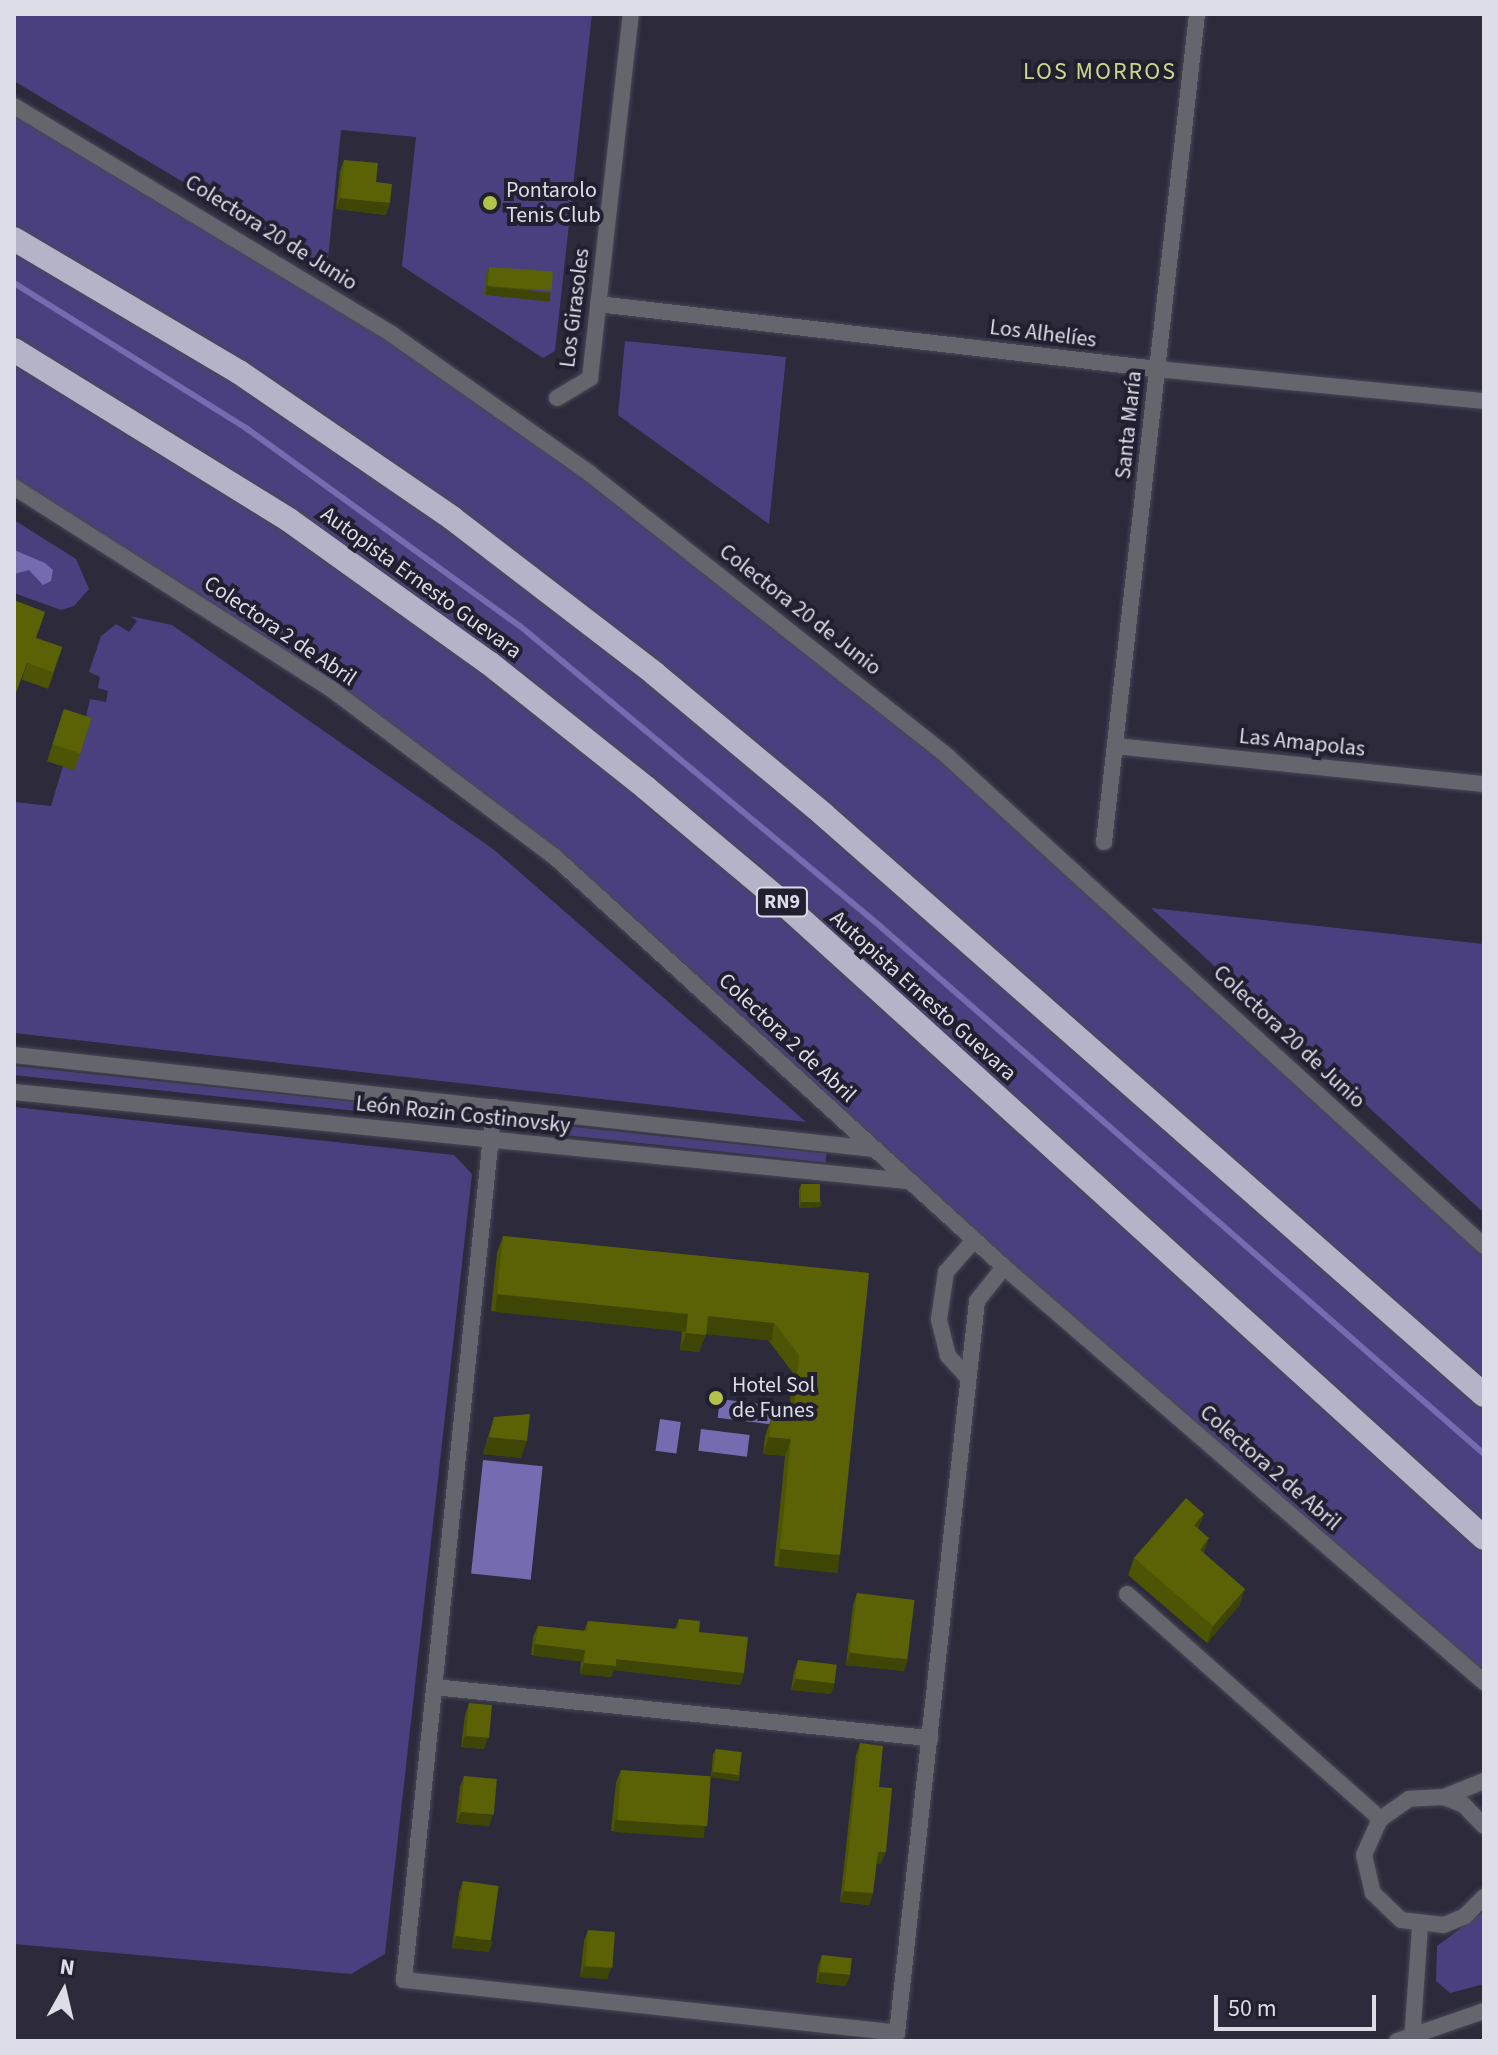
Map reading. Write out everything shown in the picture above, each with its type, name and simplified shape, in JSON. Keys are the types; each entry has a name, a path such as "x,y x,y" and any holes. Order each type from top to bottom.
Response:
{"highway":[{"path":"14,239 239,372 452,518 655,674 824,815 1484,1395"},
{"name":"Autopista Ernesto Guevara","path":"14,350 289,520 489,663 646,788 783,903 1484,1538"}],"street":[{"name":"Los Girasoles","path":"557,398 590,378 631,14"},
{"name":"Santa María","path":"1104,842 1197,14"},
{"name":"Colectora 20 de Junio","path":"14,106 382,328 601,483 947,756 1484,1246"},
{"name":"Los Alhelíes","path":"598,304 1157,369 1484,401"},
{"name":"Colectora 2 de Abril","path":"14,487 331,689 556,858 1004,1267 1484,1682"},
{"name":"Las Amapolas","path":"1115,746 1484,784"},
{"name":"León Rozin Costinovsky","path":"14,1055 874,1149"},
{"name":"León Rozin Costinovsky","path":"14,1092 908,1181"},
{"path":"494,1107 404,1980 897,2033 979,1295 1004,1267"},
{"path":"968,1378 948,1356 939,1329 946,1272 974,1240"},
{"path":"1127,1594 1380,1819"},
{"path":"434,1687 930,1738"},
{"path":"1484,1781 1475,1789 1444,1797 1409,1799 1380,1819 1367,1845 1366,1874 1385,1909 1420,1926 1444,1925 1465,1916 1484,1897"},
{"path":"1444,1797 1464,1805 1484,1826"},
{"path":"1420,1926 1407,2039 1484,2011"}],"shaded area":[{"path":"14,14 592,14 555,351 543,358 402,266 416,137 341,130 327,268 14,81"},
{"path":"14,106 480,396 947,756 1484,1246 1484,1682 1004,1267 556,858 331,689 14,487"},
{"path":"625,341 786,357 769,524 618,415"},
{"path":"14,520 76,559 89,589 74,606 61,610 14,593"},
{"path":"14,550 45,563 53,570 51,581 43,585 29,570 14,574"},
{"path":"130,616 172,625 493,849 806,1122 14,1033 14,802 51,806 63,766 74,770 90,699 106,702 108,691 98,688 100,677 89,672 101,636 116,624 129,632 137,621"},
{"path":"1151,908 1484,944 1484,1213 1327,1069"},
{"path":"14,1066 448,1112 447,1121 14,1075"},
{"path":"14,1107 454,1155 472,1174 385,1954 351,1974 14,1944"},
{"path":"536,1123 826,1154 825,1162 535,1132"},
{"path":"720,1399 780,1406 777,1425 718,1418"},
{"path":"660,1419 681,1422 676,1454 656,1451"},
{"path":"701,1429 750,1435 747,1457 698,1451"},
{"path":"483,1460 543,1466 531,1580 471,1573"},
{"path":"1484,1911 1484,1984 1450,1993 1436,1981 1437,1946"}],"building":[{"path":"344,160 378,163 376,182 392,184 390,203 340,198"},
{"path":"489,267 553,271 552,290 488,286"},
{"path":"14,600 45,612 36,638 62,647 53,672 27,663 14,698"},
{"path":"64,709 92,718 80,753 53,744"},
{"path":"801,1184 820,1184 820,1202 801,1202"},
{"path":"503,1236 869,1273 840,1555 780,1549 791,1439 769,1437 771,1419 793,1421 799,1355 774,1323 708,1316 706,1335 686,1333 688,1314 497,1294"},
{"path":"530,1414 527,1441 489,1437 494,1417"},
{"path":"1186,1498 1204,1514 1194,1525 1209,1538 1200,1550 1245,1589 1213,1626 1134,1558"},
{"path":"857,1593 915,1600 907,1660 850,1653"},
{"path":"679,1619 700,1621 699,1632 748,1637 744,1673 616,1659 616,1666 584,1663 585,1650 535,1644 538,1626 587,1631 588,1621 678,1629"},
{"path":"798,1660 837,1665 834,1684 796,1679"},
{"path":"469,1703 492,1705 489,1738 466,1736"},
{"path":"860,1743 883,1746 879,1787 892,1788 886,1852 878,1852 873,1893 844,1891"},
{"path":"716,1749 742,1752 739,1775 713,1772"},
{"path":"621,1770 711,1776 707,1826 618,1820"},
{"path":"464,1776 497,1779 494,1815 461,1812"},
{"path":"463,1881 499,1886 491,1940 455,1935"},
{"path":"588,1930 615,1932 612,1968 585,1966"},
{"path":"822,1955 852,1958 850,1975 820,1972"}],"waterway":[{"path":"14,283 246,428 520,626 881,927 1484,1454"}],"place":[{"name":"Pontarolo Tenis Club","path":"490,203"},
{"name":"Hotel Sol de Funes","path":"716,1398"}],"district":[{"name":"LOS MORROS","path":"1100,72"}]}
